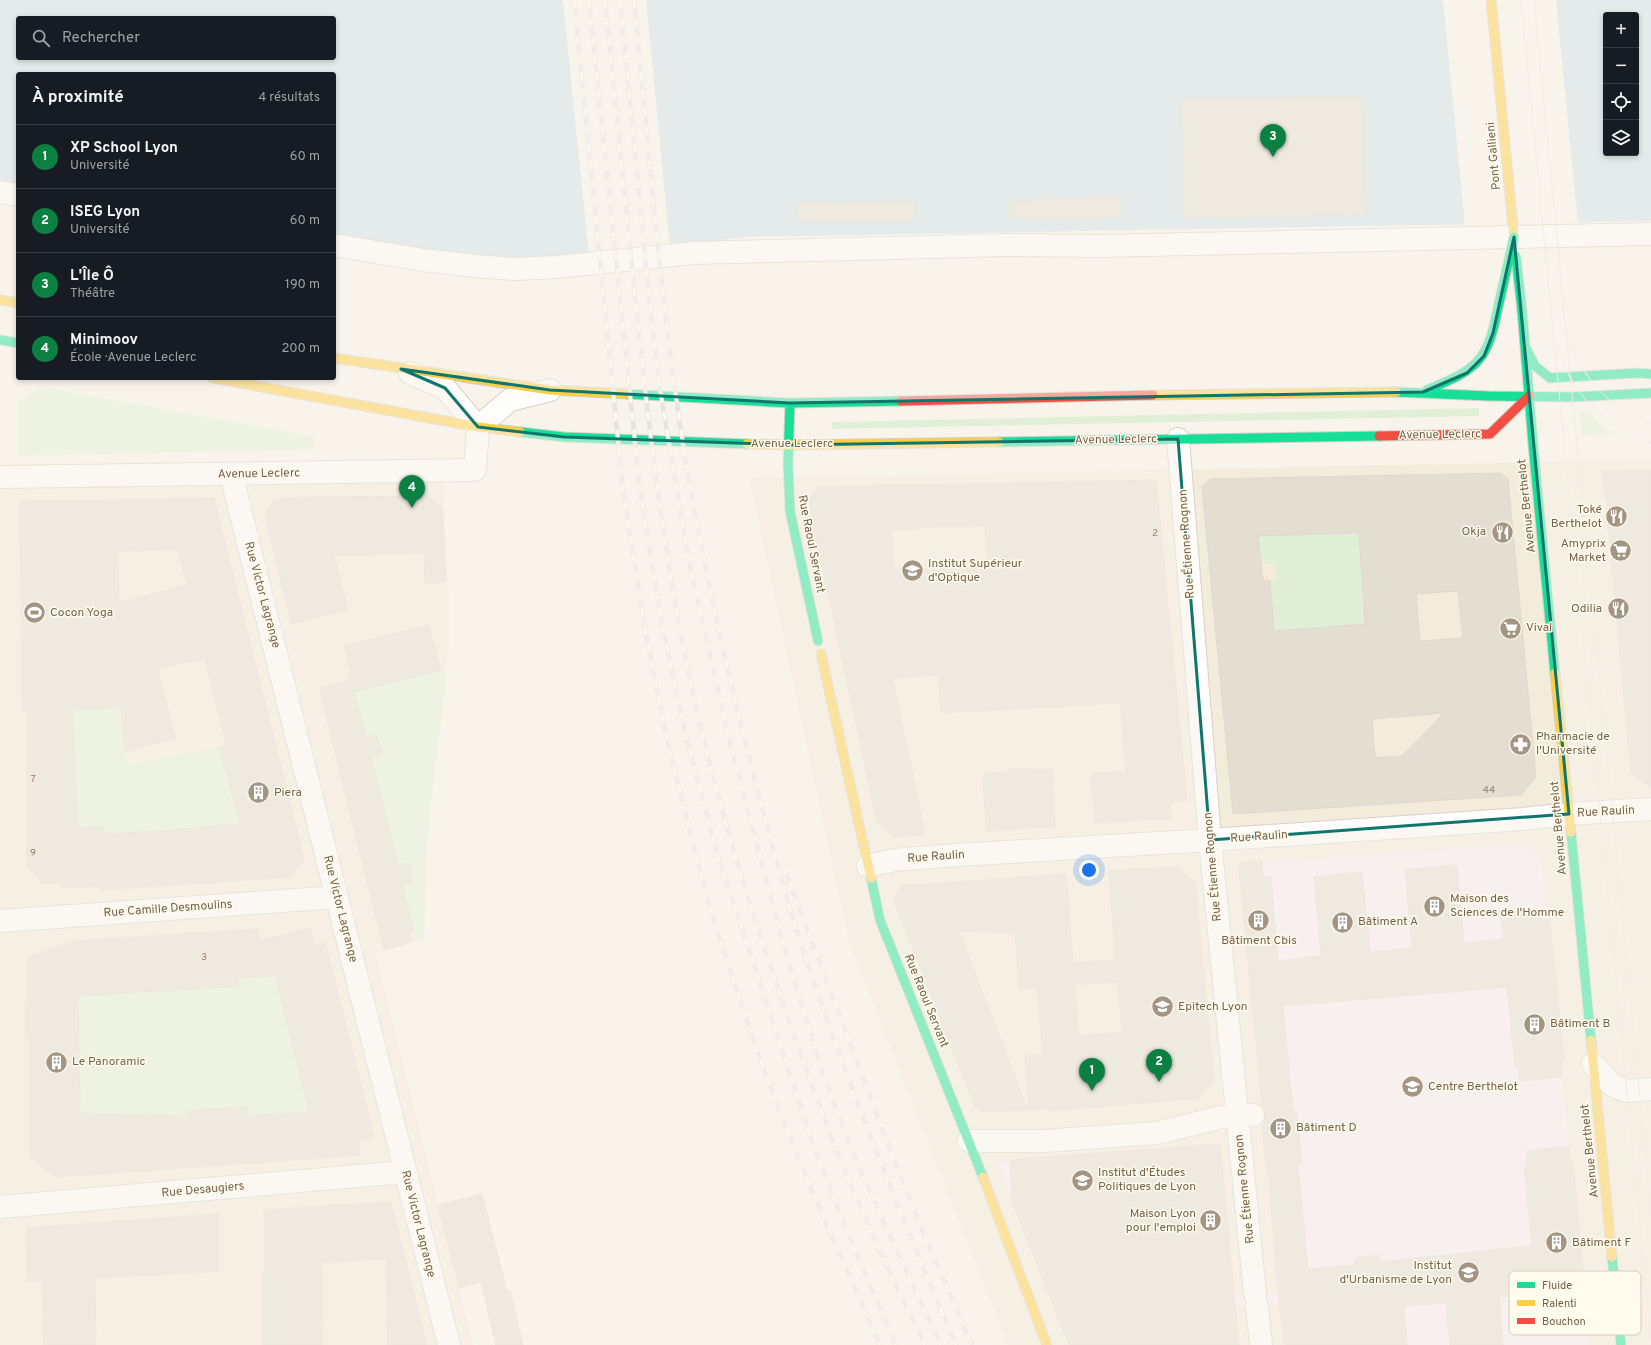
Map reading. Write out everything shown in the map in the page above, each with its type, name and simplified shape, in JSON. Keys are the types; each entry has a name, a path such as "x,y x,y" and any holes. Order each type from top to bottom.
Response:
{"main road":[{"name":"Pont Gallieni","path":"1491,0 1522,310"},
{"path":"1422,392 1467,373 1478,364 1484,356 1493,333 1514,236"},
{"path":"0,300 16,303"},
{"name":"Avenue Berthelot","path":"1522,310 1524,344 1614,1271"},
{"path":"0,340 16,343"},
{"path":"1524,344 1529,357 1535,366 1550,378 1637,373 1651,374"},
{"path":"336,358 550,390 790,403 1312,392 1422,392 1489,396 1573,397 1651,393"},
{"name":"Avenue Leclerc","path":"224,380 478,427 564,437 789,444 1490,434 1529,396"},
{"name":"Rue Raoul Servant","path":"790,403 788,463 790,511 818,641"},
{"name":"Rue Raoul Servant","path":"821,654 880,920 969,1141 1047,1345"},
{"name":"Avenue Berthelot","path":"1620,1335 1621,1345"}],"street":[{"path":"0,192 16,195"},
{"path":"336,245 423,260 514,269 557,267 693,253 786,250 1008,245 1099,246 1651,234"},
{"path":"401,369 446,388 478,427 510,400 550,390"},
{"name":"Avenue Leclerc","path":"0,477 475,470 478,427"},
{"name":"Rue Étienne Rognon","path":"1178,439 1210,840 1246,1116 1256,1300 1260,1345"},
{"name":"Rue Victor Lagrange","path":"231,474 449,1345"},
{"name":"Rue Raulin","path":"868,866 894,860 957,855 1210,840 1651,809"},
{"name":"Rue Camille Desmoulins","path":"0,921 337,897"},
{"path":"1593,1064 1612,1085 1627,1091 1651,1089"},
{"path":"969,1141 1044,1141 1157,1133 1222,1117 1246,1116"},
{"name":"Rue Desaugiers","path":"0,1207 405,1172"}],"highlighted area":[{"path":"1514,237 1569,814 1210,840 1178,439 789,445 564,437 478,427 445,388 401,369 550,390 790,403 1423,392 1467,373 1484,356 1493,333"}],"shaded area":[{"path":"0,0 1651,0 1651,221 749,237 559,257 515,258 460,256 336,236 336,72 16,72 16,184 0,181"},
{"path":"1651,460 1651,1345 1008,1345 849,942 749,478"},
{"path":"442,466 449,598 449,643 429,818 426,858 424,939 384,950 376,954 473,1345 0,1345 0,482"},
{"name":"Centre Berthelot","path":"1524,844 1541,859 1546,909 1549,909 1564,1061 1561,1062 1570,1162 1573,1162 1583,1271 1509,1271 1509,1335 1587,1335 1588,1345 1285,1345 1279,1304 1236,1307 1239,1345 1069,1345 997,1162 1118,1151 1234,1295 1278,1293 1268,1167 1266,1167 1239,863"}],"green space":[{"path":"41,387 315,437 313,449 18,456 18,402"},
{"path":"1479,408 1479,416 832,429 832,422"},
{"path":"1580,413 1588,413 1598,423 1614,434 1581,436"},
{"path":"1360,533 1366,624 1274,631 1270,580 1277,579 1275,563 1250,566 1248,536"},
{"path":"441,670 447,673 429,818 426,858 424,939 417,941 402,884 412,882 411,864 398,865 371,758 383,751 375,734 366,738 354,692"},
{"path":"121,708 126,765 219,747 238,819 230,830 104,834 103,827 78,828 72,709"},
{"path":"275,937 310,1116 274,1161 270,1114 248,1116 247,1107 222,1109 188,1119 166,1115 80,1114 79,1016 74,996 239,985 238,978 258,938"}],"pier":[{"path":"563,0 646,0 670,247 589,256"},
{"path":"1443,0 1556,0 1578,224 1465,226"}],"building":[{"path":"1362,97 1365,215 1183,218 1181,99"},
{"path":"1120,197 1121,213 1113,218 1009,219 1009,201"},
{"path":"915,201 916,217 908,221 798,222 797,204"},
{"path":"1651,470 1651,788 1631,773 1603,471"},
{"path":"1501,473 1508,479 1536,777 1521,795 1233,814 1202,487 1210,479","holes":["1359,533 1365,624 1274,631 1270,581 1263,581 1258,536","1458,591 1463,638 1420,641 1416,594","1444,713 1402,756 1375,758 1372,719"]},
{"path":"1156,480 1187,800 1170,802 1171,818 1095,823 1091,774 1126,771 1120,703 941,713 939,675 893,678 925,834 895,837 877,823 808,499 818,487","holes":["985,526 987,567 894,569 891,530 919,529 919,527"]},
{"path":"428,496 442,508 446,581 425,584 424,553 334,555 348,610 291,624 265,513 275,499"},
{"path":"214,498 304,859 290,877 100,890 99,886 62,888 61,882 42,883 27,867 27,710 22,710 20,502","holes":["178,549 187,585 119,603 118,551","205,660 227,746 219,747 240,824 162,831 104,834 103,827 78,828 72,709 121,708 125,752 175,738 158,669 187,662"]},
{"path":"429,625 441,670 354,692 366,738 375,734 383,752 371,758 398,865 411,863 412,883 402,884 414,931 409,933 412,942 384,950 319,688 349,681 348,675 351,673 344,646"},
{"path":"1025,768 1026,770 1052,769 1055,826 986,831 983,773 1007,772 1007,769"},
{"path":"1262,861 1263,878 1271,877 1278,961 1321,956 1314,877 1362,872 1370,952 1412,948 1405,870 1457,865 1464,943 1503,939 1500,913 1549,909 1564,1061 1561,1062 1562,1077 1520,1081 1518,1066 1515,1066 1507,987 1283,1006 1293,1112 1297,1112 1302,1163 1298,1164 1308,1269 1355,1265 1355,1258 1380,1255 1380,1262 1532,1246 1524,1167 1527,1166 1526,1151 1569,1146 1570,1162 1573,1162 1583,1271 1509,1271 1509,1296 1499,1297 1503,1345 1450,1345 1446,1303 1404,1306 1407,1345 1285,1345 1279,1304 1268,1167 1266,1167 1262,1123 1265,1114 1262,1107 1239,863"},
{"path":"1177,867 1195,882 1214,1080 1199,1098 1049,1111 1048,1108 1029,1110 1025,1056 1043,1054 1037,988 1019,989 1015,933 959,931 1028,1110 984,1112 975,1107 893,899 902,886 1066,874 1073,963 1115,960 1109,871","holes":["1117,982 1122,1032 1079,1036 1074,985"]},
{"path":"310,928 314,945 325,942 374,1137 358,1141 361,1155 55,1177 29,1156 29,1038 25,1038 25,1003 28,1003 28,957 75,941 258,929 259,941","holes":["275,976 309,1112 248,1116 247,1107 188,1111 188,1116 80,1114 78,996 239,986 238,978"]},
{"path":"1220,1144 1239,1345 1069,1345 1012,1202 1010,1161 1028,1158"},
{"path":"482,1194 507,1291 510,1290 523,1345 496,1345 481,1282 459,1288 438,1205"},
{"path":"391,1202 427,1345 388,1345 386,1258 322,1263 323,1345 262,1345 264,1210"},
{"path":"219,1214 219,1271 95,1278 96,1345 44,1345 42,1281 27,1281 26,1228"}],"tram line":[{"path":"1521,0 1651,1339"},
{"path":"1534,0 1651,1212"},
{"path":"1570,342 1584,370 1601,392 1623,410 1651,424"},
{"path":"1558,350 1573,382 1582,396 1593,408 1605,419 1619,428 1634,436 1651,442"}],"railway":[{"path":"574,0 623,490 645,628 667,740 713,918 751,1033 772,1092 811,1189 880,1345"},
{"path":"589,0 640,490 662,625 686,737 717,853 813,1144 843,1221 896,1345"},
{"path":"605,0 632,268 654,463 678,619 699,722 740,874 815,1092 834,1144 860,1207 925,1345"},
{"path":"620,0 651,315 660,389 688,557 728,735 783,943 824,1077 854,1155 887,1230 941,1345"},
{"path":"634,0 664,304 680,426 704,558 735,702 781,878 793,920 817,992 854,1094 914,1245 956,1345"},
{"path":"783,865 897,1168 972,1345"}],"traffic: fast":[{"path":"1497,312 1514,237"},
{"path":"1516,256 1522,310"},
{"path":"1522,310 1555,673"},
{"path":"1427,390 1456,377 1476,363 1483,354 1488,343 1497,312"},
{"path":"0,340 16,343"},
{"path":"1526,348 1535,366 1550,378 1637,373 1651,374"},
{"path":"1396,392 1489,396 1573,397 1651,393"},
{"path":"627,394 790,403 901,401"},
{"path":"790,403 788,463 790,511 818,641"},
{"path":"520,432 564,437 747,444"},
{"path":"999,442 1379,436"},
{"path":"1571,832 1591,1040"},
{"path":"871,878 880,920 983,1177"},
{"path":"1612,1257 1613,1271"},
{"path":"1620,1335 1621,1345"}],"traffic: slow":[{"path":"1491,0 1514,237"},
{"path":"0,300 16,303"},
{"path":"336,358 550,390 627,394"},
{"path":"224,380 478,427 520,432"},
{"path":"1153,395 1396,392"},
{"path":"747,444 789,445 999,442"},
{"path":"821,654 871,878"},
{"path":"1555,673 1571,832"},
{"path":"1591,1040 1612,1257"},
{"path":"983,1177 1047,1345"}],"traffic: jam":[{"path":"901,401 1153,395"},
{"path":"1379,436 1490,434 1529,396"}],"place":[{"name":"L'Île Ô","path":"1273,157"},
{"name":"Minimoov","path":"412,508"},
{"name":"Toké Berthelot","path":"1617,517"},
{"name":"Okja","path":"1502,532"},
{"name":"Amyprix Market","path":"1621,551"},
{"name":"Institut Supérieur d'Optique","path":"913,571"},
{"name":"Odilia","path":"1618,609"},
{"name":"Cocon Yoga","path":"35,613"},
{"name":"Vival","path":"1510,628"},
{"name":"Pharmacie de l'Université","path":"1521,744"},
{"name":"Piera","path":"259,793"},
{"name":"Maison des Sciences de l'Homme","path":"1435,906"},
{"name":"Bâtiment Cbis","path":"1259,920"},
{"name":"Bâtiment A","path":"1342,922"},
{"name":"Epitech Lyon","path":"1163,1007"},
{"name":"Bâtiment B","path":"1535,1024"},
{"name":"Le Panoramic","path":"56,1062"},
{"name":"ISEG Lyon","path":"1159,1082"},
{"name":"Centre Berthelot","path":"1412,1087"},
{"name":"XP School Lyon","path":"1092,1091"},
{"name":"Bâtiment D","path":"1281,1128"},
{"name":"Institut d'Études Politiques de Lyon","path":"1083,1180"},
{"name":"Maison Lyon pour l'emploi","path":"1211,1221"},
{"name":"Bâtiment F","path":"1556,1243"},
{"name":"Institut d'Urbanisme de Lyon","path":"1468,1273"}]}
